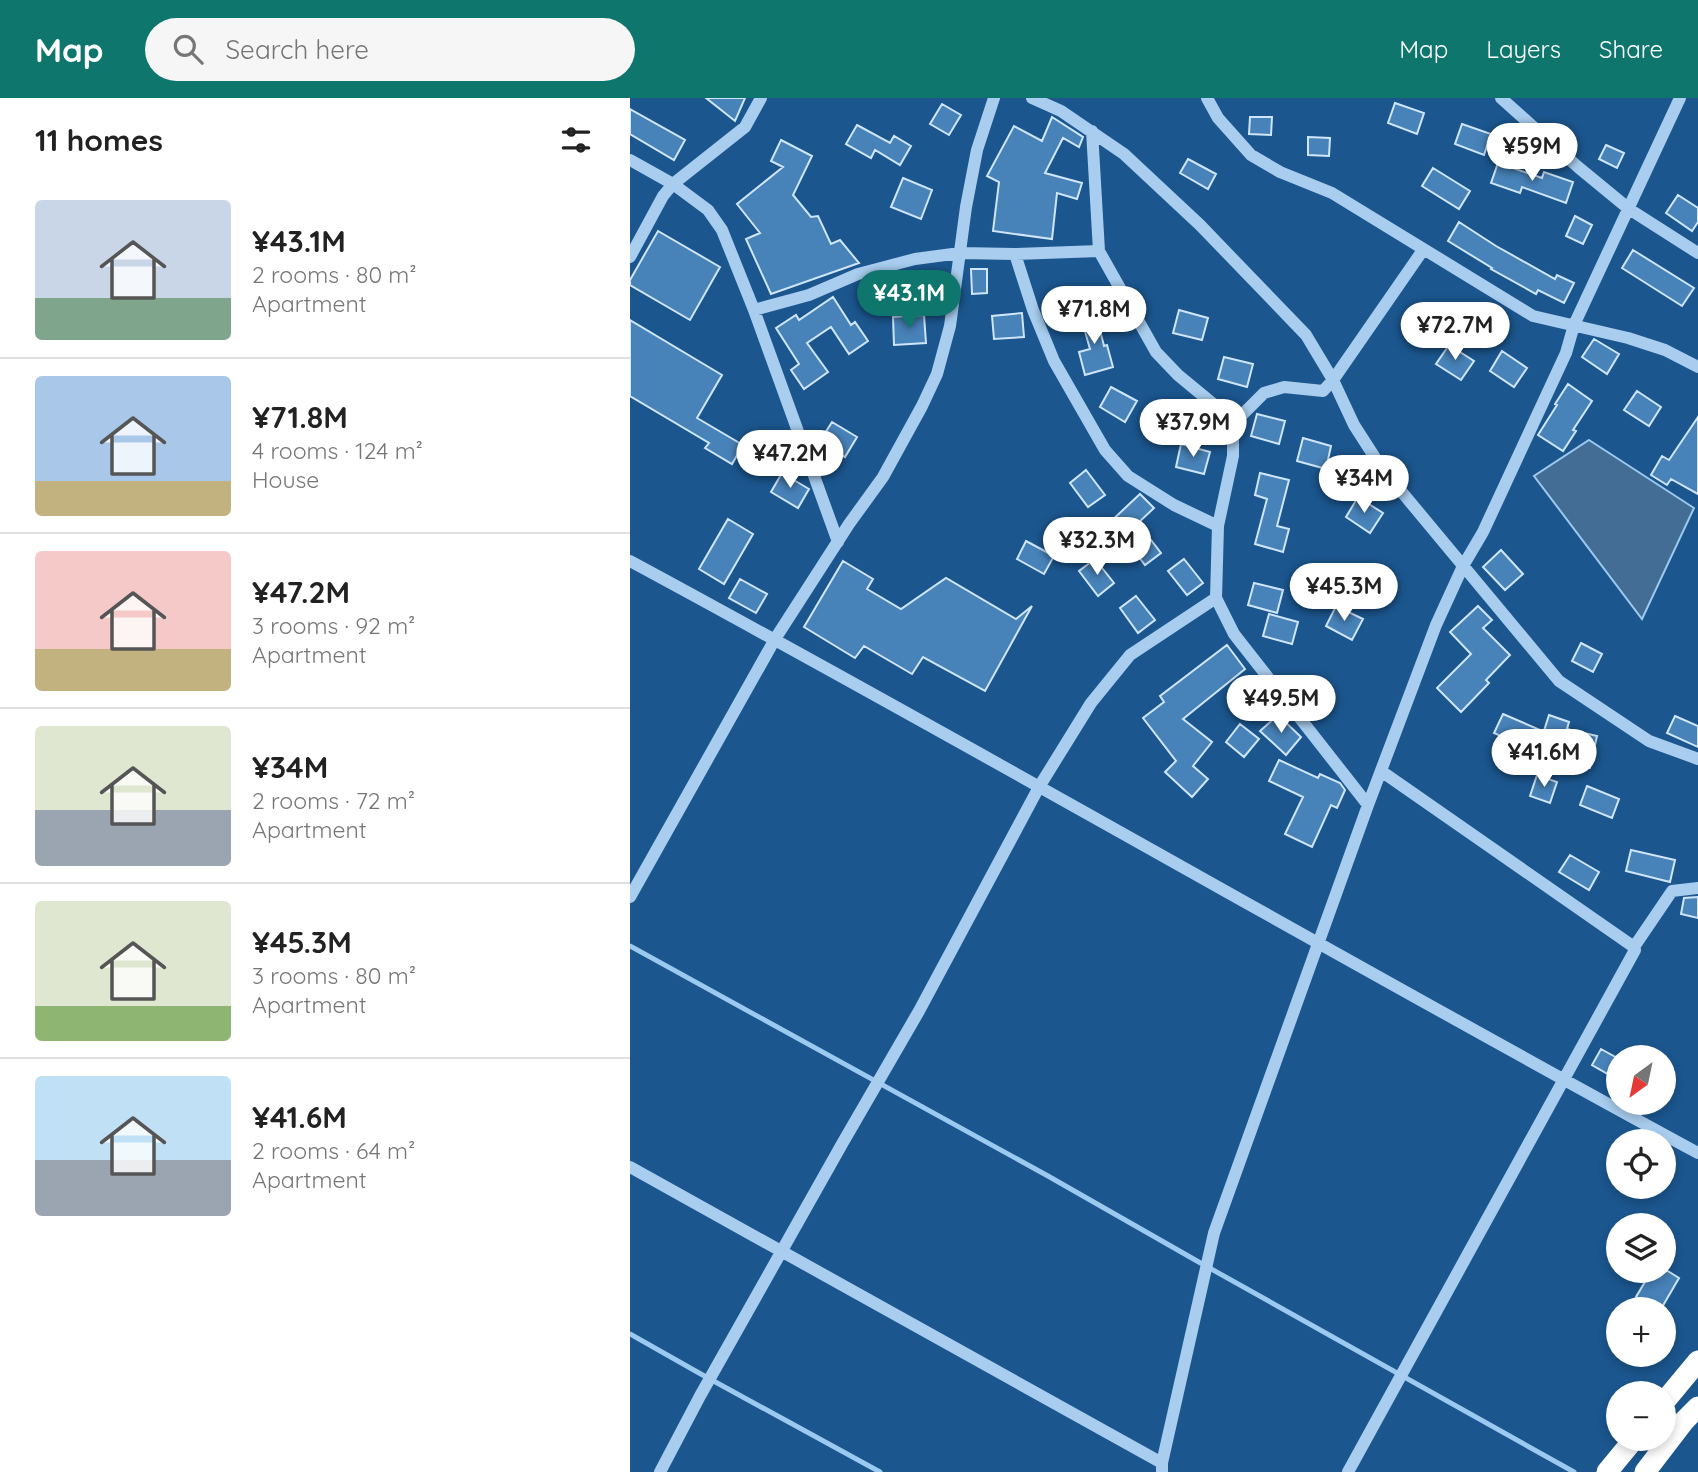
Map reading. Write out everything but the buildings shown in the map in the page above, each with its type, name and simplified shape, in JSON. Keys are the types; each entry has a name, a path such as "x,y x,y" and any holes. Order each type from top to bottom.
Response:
{"highway":[{"path":"1676,1388 1698,1361"},
{"path":"1645,1472 1698,1407"},
{"path":"1607,1472 1624,1451"}],"street":[{"path":"630,257 663,196 673,184 745,127 761,98"},
{"path":"630,897 775,639 849,524 883,477 937,374 950,326 966,207 977,150 994,98"},
{"path":"1032,98 1060,111 1124,154 1209,235 1306,335 1333,380 1354,425 1381,467 1559,681 1649,741 1698,759"},
{"path":"1208,98 1218,118 1251,155 1280,172 1332,193 1533,316 1628,338 1665,350 1698,366"},
{"path":"1501,98 1629,209 1698,253"},
{"path":"630,1167 1162,1467 1214,1233 1422,660 1463,566 1483,532 1566,353 1574,325 1680,98"},
{"path":"1092,131 1099,251 1156,352 1178,375 1235,422"},
{"path":"630,160 673,184 708,211 722,230 754,310 838,542"},
{"path":"1368,805 1234,634 1216,598 1218,526 1233,456 1235,422 1264,393 1284,387 1323,391 1423,250"},
{"path":"754,310 809,295 858,274 915,258 960,253 1099,251"},
{"path":"1015,254 1033,310 1054,361 1105,450 1128,476 1174,505 1218,526"},
{"path":"630,561 1698,1153"},
{"path":"660,1472 715,1369 925,999 1039,787 1091,703 1130,655 1216,598"},
{"path":"1381,771 1634,947"},
{"path":"1348,1472 1635,950 1634,947 1671,891 1698,888"}],"water":[{"path":"1589,440 1694,508 1642,619 1534,476"}],"waterway":[{"path":"630,946 1048,1176 1574,1472"},
{"path":"630,1334 880,1472"}]}
